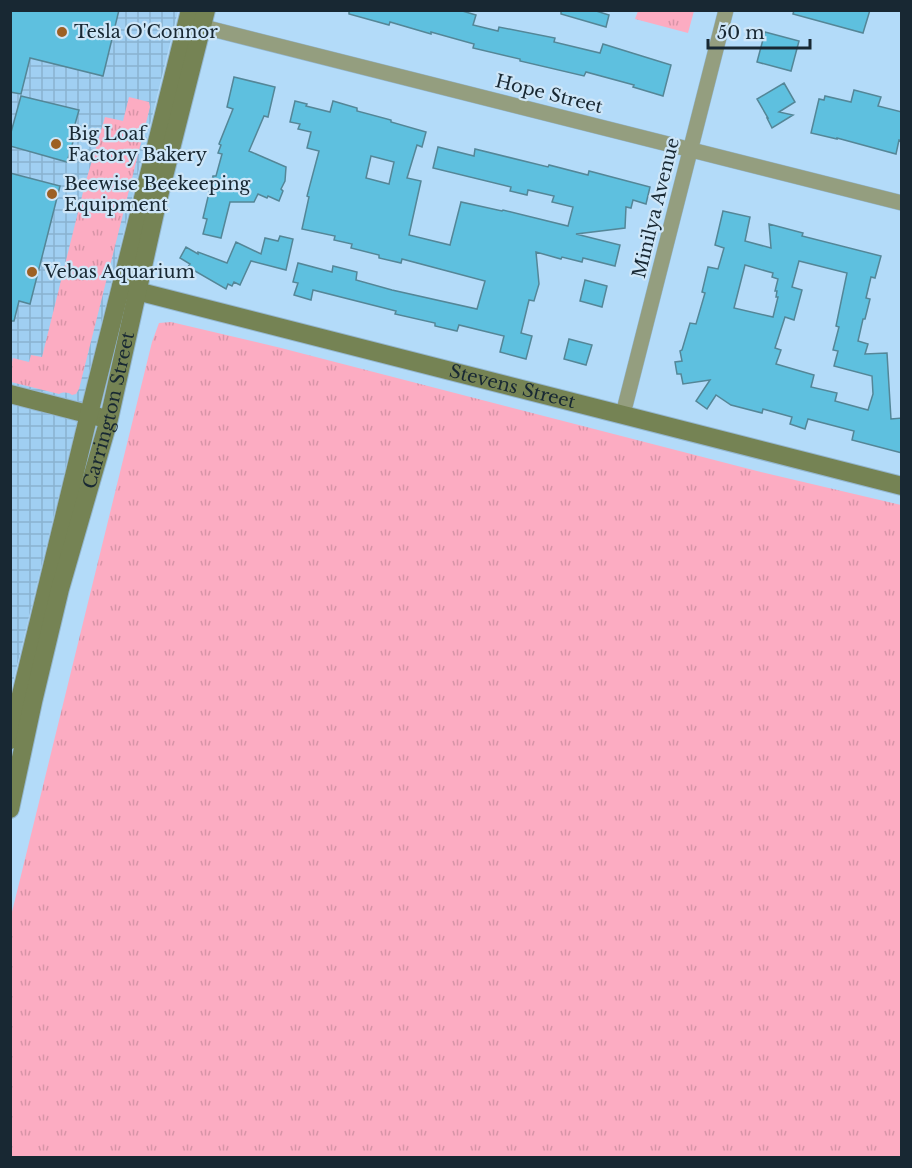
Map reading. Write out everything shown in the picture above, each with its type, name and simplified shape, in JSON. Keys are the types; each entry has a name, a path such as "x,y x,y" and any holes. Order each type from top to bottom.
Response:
{"main road":[{"name":"Carrington Street","path":"10,740 88,414 129,289 196,18"},
{"name":"Carrington Street","path":"13,788 60,589 109,419 129,289"},
{"name":"Stevens Street","path":"129,289 902,486"},
{"path":"10,394 109,419"}],"street":[{"name":"Minilya Avenue","path":"623,414 726,10"},
{"name":"Hope Street","path":"196,18 691,150 902,203"}],"shaded area":[{"path":"11,11 178,11 11,690"}],"green space":[{"path":"694,10 688,33 635,19 638,11"},
{"path":"129,97 149,102 150,107 79,389 76,394 72,395 59,394 11,382 13,358 29,362 31,355 42,357 85,184 105,117 123,121"},
{"path":"171,322 281,348 757,471 901,505 901,1157 11,1157 11,916 152,342 159,323"}],"building":[{"name":"Tesla O'Connor","path":"10,10 119,10 103,76 30,58 21,94 10,92"},
{"path":"349,10 459,10 476,15 473,25 498,31 499,27 555,38 554,42 600,53 603,44 671,65 663,96 633,87 634,85 586,72 584,76 520,61 520,59 473,48 474,44 431,32 431,34 390,22 389,25 349,14"},
{"path":"561,10 593,10 609,15 606,27 561,14"},
{"path":"794,10 870,10 863,33 793,14"},
{"path":"765,32 799,41 791,71 757,62"},
{"path":"234,77 275,87 268,117 264,116 249,151 286,167 285,181 279,201 258,194 254,202 230,202 221,238 203,234 207,219 203,218 213,176 216,176 222,154 218,153 221,145 219,144 233,109 227,107"},
{"path":"784,83 795,102 779,112 793,115 772,128 757,99"},
{"path":"854,90 881,97 878,106 902,112 902,141 899,140 896,154 811,133 819,99 824,100 825,96 851,102"},
{"path":"21,96 79,110 67,162 10,146 10,136"},
{"path":"295,101 330,112 333,101 357,108 357,111 426,132 422,147 417,145 407,178 421,181 409,235 450,245 461,202 568,226 573,207 552,202 554,196 528,190 527,195 510,191 511,187 433,168 438,147 474,156 475,149 588,175 589,171 650,187 646,204 633,200 631,208 626,207 625,228 576,234 620,245 615,266 583,258 582,262 562,257 561,259 536,252 539,284 534,301 529,300 521,333 532,336 526,359 500,352 504,336 459,325 457,331 435,326 435,323 395,314 396,311 313,290 311,300 294,295 298,283 293,282 298,263 332,272 333,266 357,272 356,280 477,309 485,281 402,259 401,263 379,258 379,255 351,248 352,244 334,240 335,236 302,229 309,197 307,196 319,151 307,148 311,132 298,129 300,124 290,122","holes":["371,156 394,162 389,184 366,178"]},
{"path":"10,173 60,186 30,304 19,301 14,321 10,321"},
{"path":"723,211 750,217 745,241 771,248 769,224 803,233 802,236 881,256 875,278 871,277 866,298 870,299 858,341 868,344 865,354 887,353 891,419 902,418 902,453 852,440 854,431 808,419 805,429 790,424 792,417 763,409 762,413 731,405 716,395 707,409 696,401 710,380 683,384 681,374 677,374 675,362 682,361 680,351 690,323 696,324 705,293 702,292 708,267 718,269 724,248 715,245","holes":["799,261 847,273 836,326 839,327 833,350 838,351 834,366 872,376 873,394 868,410 835,401 837,393 811,387 814,375 776,364 781,350 775,348 785,317 794,320 802,290 792,287","745,265 773,273 772,277 778,279 775,291 778,297 773,317 734,308"]},
{"path":"280,236 293,239 286,270 251,261 240,285 234,282 232,286 228,284 226,289 188,267 190,264 180,258 186,247 198,254 198,252 227,263 236,242 261,254 265,238 278,241"},
{"path":"585,280 607,286 602,307 580,301"},
{"path":"569,339 592,345 586,365 564,359"}],"place":[{"name":"Tesla O'Connor","path":"62,32"},
{"name":"Big Loaf Factory Bakery","path":"56,144"},
{"name":"Beewise Beekeeping Equipment","path":"52,194"},
{"name":"Vebas Aquarium","path":"32,272"}]}
